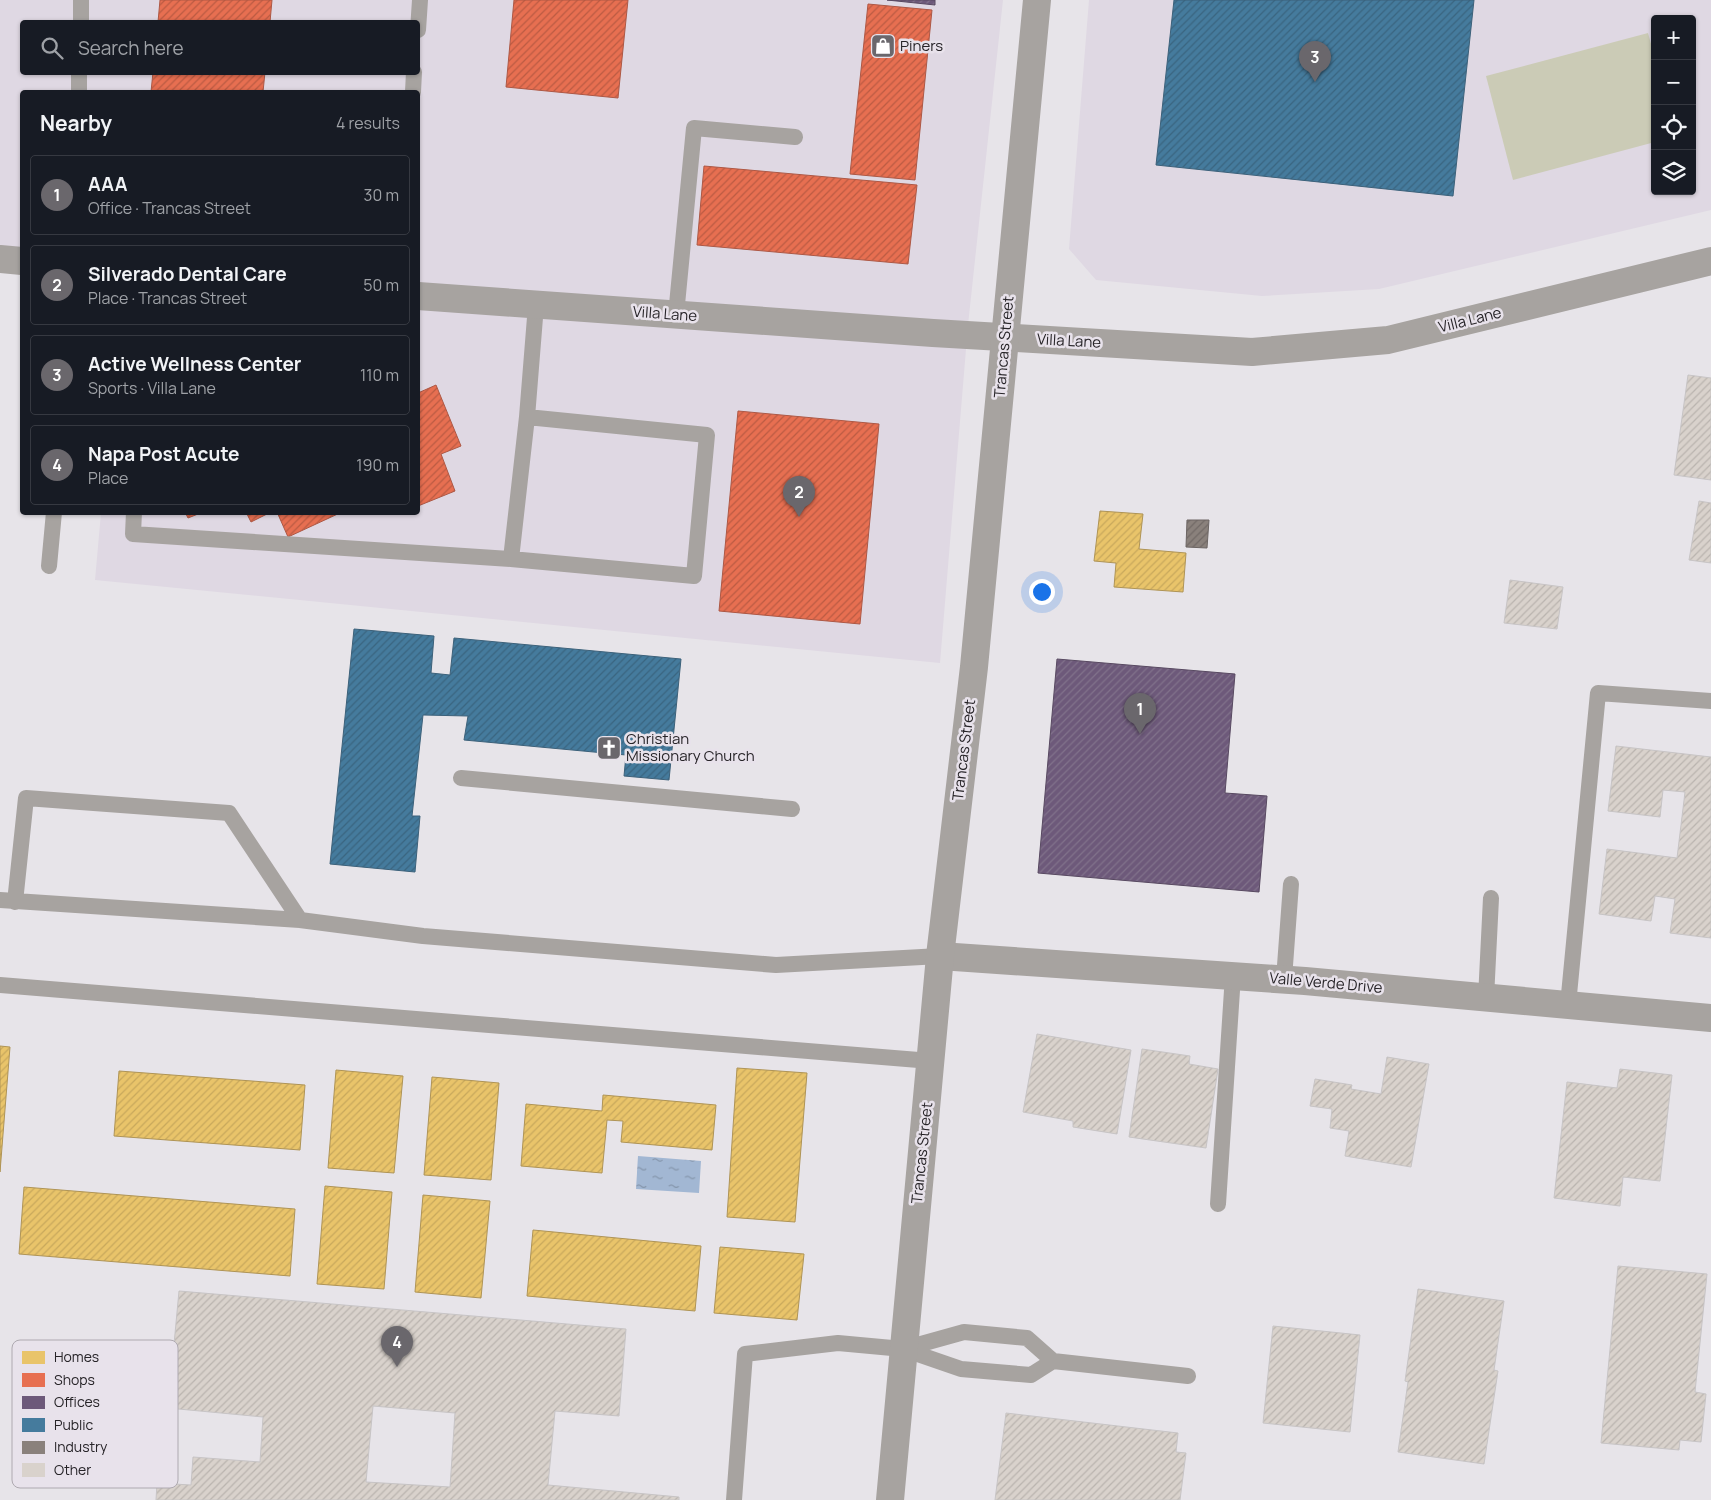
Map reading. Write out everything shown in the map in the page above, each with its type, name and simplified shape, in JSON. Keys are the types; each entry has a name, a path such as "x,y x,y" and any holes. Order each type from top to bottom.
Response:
{"street":[{"name":"Trancas Street","path":"890,1500 940,956 974,667 1037,0"},
{"path":"0,259 20,261"},
{"name":"Villa Lane","path":"420,296 676,315 1252,352 1388,340 1711,261"},
{"name":"Valle Verde Drive","path":"940,956 1284,979 1711,1018"}],"lane":[{"path":"81,0 81,20"},
{"path":"419,20 420,0"},
{"path":"79,90 80,75"},
{"path":"413,90 414,75"},
{"path":"676,315 694,128 795,137"},
{"path":"511,559 527,417 536,304"},
{"path":"134,515 132,534 511,559 694,576 707,434 527,417"},
{"path":"49,566 54,515"},
{"path":"1568,1005 1598,693 1711,701"},
{"path":"461,778 792,809"},
{"path":"300,920 229,813 26,798 8,901 300,920 423,936 776,965 940,956"},
{"path":"1284,979 1291,884"},
{"path":"1486,998 1490,898"},
{"path":"1218,1204 1233,975"},
{"path":"0,985 931,1061"},
{"path":"903,1349 964,1332 1027,1338 1053,1361 1188,1376"},
{"path":"734,1500 745,1354 838,1342 903,1349 961,1369 1031,1375 1053,1361"}],"shaded area":[{"path":"0,0 1003,0 968,325 940,663 95,580 101,515 420,515 420,90 20,90 20,261 0,259"},
{"path":"1089,0 1711,0 1711,210 1379,289 1262,296 1096,280 1069,249"}],"green space":[{"path":"1648,33 1651,44 1651,143 1513,180 1486,76"}],"water":[{"path":"638,1156 701,1161 699,1193 636,1189"}],"building: Homes":[{"path":"1100,511 1143,514 1139,549 1186,553 1183,592 1114,587 1116,563 1094,561"},
{"path":"0,1046 10,1047 0,1172"},
{"path":"737,1068 807,1073 795,1222 727,1217"},
{"path":"336,1070 403,1076 394,1173 328,1168"},
{"path":"119,1071 305,1085 300,1150 114,1136"},
{"path":"432,1077 499,1083 491,1180 424,1175"},
{"path":"603,1095 716,1105 712,1150 621,1142 623,1121 607,1120 602,1173 521,1166 526,1104 602,1111"},
{"path":"325,1186 392,1192 384,1289 317,1284"},
{"path":"24,1187 295,1209 290,1276 19,1254"},
{"path":"423,1195 490,1201 481,1298 415,1292"},
{"path":"533,1230 701,1246 695,1311 527,1296"},
{"path":"720,1247 804,1254 797,1320 714,1313"}],"building: Shops":[{"path":"160,0 272,0 270,20 158,20"},
{"path":"514,0 628,0 618,98 506,87"},
{"path":"868,4 932,10 915,180 850,174"},
{"path":"153,75 265,75 263,90 151,90"},
{"path":"704,166 917,185 908,264 697,245"},
{"path":"436,385 461,446 441,454 455,491 420,505 420,392"},
{"path":"738,411 879,424 860,624 719,611"},
{"path":"248,515 265,515 251,522"},
{"path":"278,515 336,515 288,537"}],"building: Offices":[{"path":"887,0 935,0 935,5"},
{"path":"1057,659 1235,674 1225,793 1267,796 1259,892 1038,873"}],"building: Public":[{"path":"1174,0 1474,0 1453,196 1156,165"},
{"name":"Christian Missionary Church","path":"354,629 434,636 431,673 450,675 454,638 681,659 669,780 624,776 626,755 464,740 468,716 423,715 412,816 420,816 415,872 330,864"}],"building: Industry":[{"path":"1187,520 1209,520 1207,548 1186,547"}],"building: Other":[{"path":"1688,375 1711,378 1711,480 1674,475"},
{"path":"1699,501 1711,503 1711,563 1689,560"},
{"path":"1510,580 1563,587 1557,629 1504,623"},
{"path":"1616,746 1711,757 1711,938 1670,933 1675,899 1655,896 1651,921 1599,914 1607,849 1677,858 1685,792 1663,790 1660,817 1608,811"},
{"path":"1037,1034 1131,1050 1117,1134 1073,1127 1073,1121 1023,1112"},
{"path":"1142,1049 1190,1056 1189,1064 1218,1069 1206,1148 1129,1137"},
{"path":"1387,1057 1429,1064 1411,1167 1345,1156 1349,1131 1330,1128 1332,1109 1310,1106 1315,1079 1352,1085 1351,1089 1381,1094"},
{"path":"1620,1069 1672,1075 1660,1181 1623,1177 1620,1206 1554,1198 1567,1082 1617,1088"},
{"path":"1618,1266 1707,1274 1695,1392 1706,1394 1701,1442 1680,1440 1679,1450 1601,1443"},
{"path":"1418,1289 1504,1301 1494,1370 1498,1371 1484,1464 1398,1452 1408,1382 1405,1381"},
{"path":"179,1291 626,1329 619,1416 555,1411 548,1485 679,1497 679,1500 156,1500 157,1488 178,1488 178,1484 191,1485 193,1457 260,1462 263,1417 178,1409 178,1340 174,1340","holes":["373,1406 455,1413 450,1487 366,1482"]},
{"path":"1273,1326 1360,1335 1350,1432 1263,1423"},
{"path":"1006,1413 1178,1433 1176,1452 1186,1453 1180,1500 995,1500"}],"place":[{"name":"Piners","path":"883,46"},
{"name":"Active Wellness Center","path":"1315,82"},
{"name":"Silverado Dental Care","path":"799,517"},
{"name":"AAA","path":"1140,734"},
{"name":"Christian Missionary Church","path":"609,748"},
{"name":"Napa Post Acute","path":"397,1367"}]}
